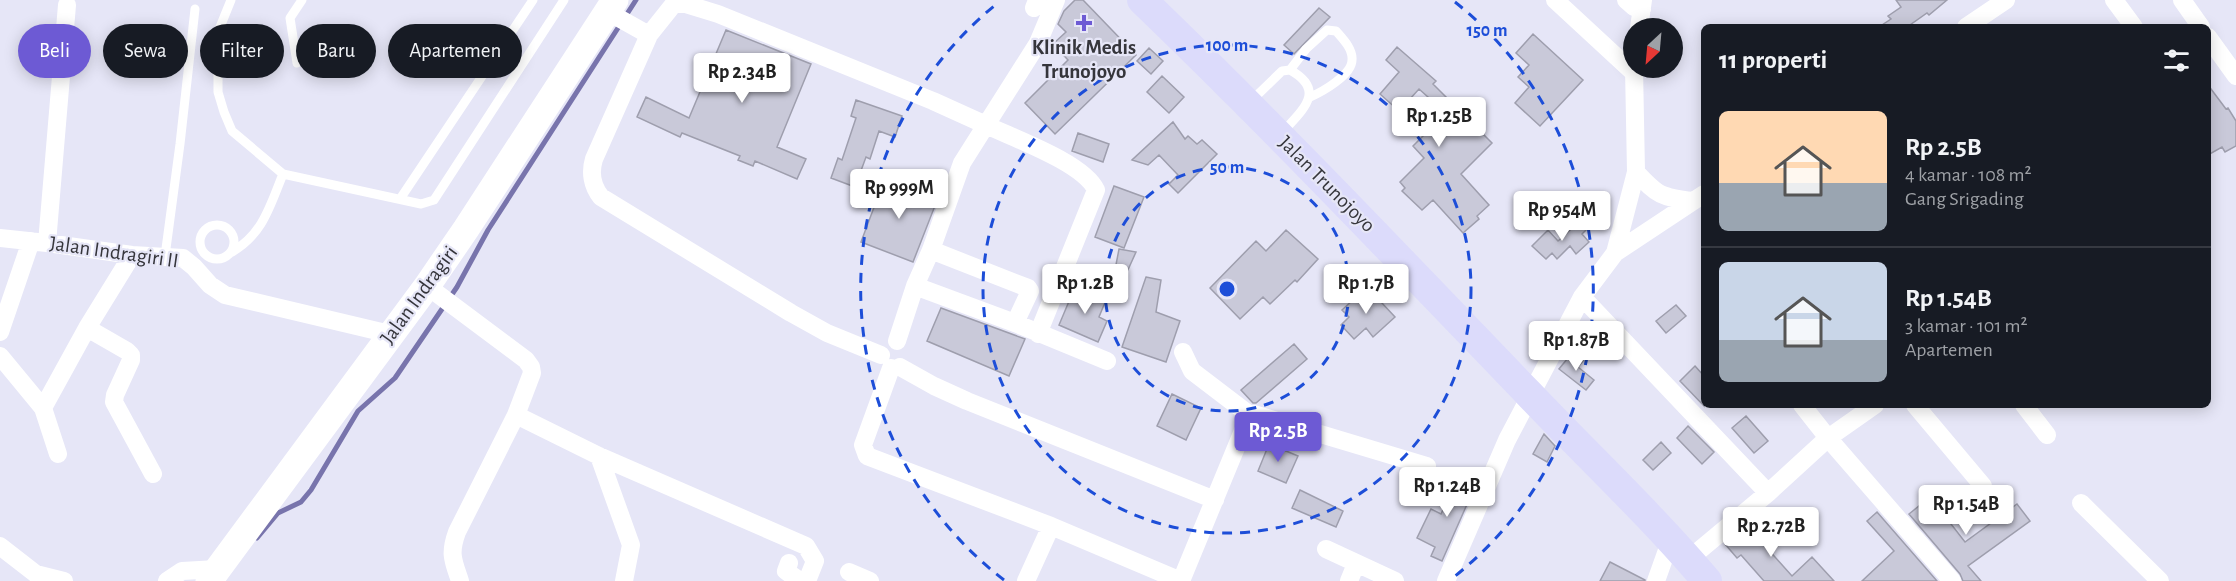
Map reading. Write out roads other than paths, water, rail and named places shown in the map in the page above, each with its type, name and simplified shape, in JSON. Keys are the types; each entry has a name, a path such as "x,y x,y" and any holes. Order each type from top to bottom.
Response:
{"main road":[{"name":"Jalan Trunojoyo","path":"1142,0 1410,268 1689,560"}],"street":[{"path":"891,363 906,361 908,353 905,345 897,341 915,286 931,250 962,163 1038,43 1056,0"},
{"path":"1555,0 1623,60"},
{"path":"1988,21 2006,0"},
{"path":"2114,0 2131,24"},
{"path":"2182,0 2199,24"},
{"path":"1637,3 1638,18"},
{"path":"1038,334 1096,190 1069,164 922,97 688,4 673,5 647,34 594,159 592,176 596,190 601,197 790,313 827,333 956,396 1215,500"},
{"path":"0,332 39,242 67,6"},
{"path":"614,10 647,34"},
{"name":"Jalan Indragiri","path":"213,575 390,334 432,291 614,10"},
{"path":"2211,41 2236,76"},
{"path":"1616,253 1636,172 1634,78"},
{"path":"1636,172 1651,189 1662,196 1698,197"},
{"path":"1446,581 1507,440 1582,297 1616,253 1698,197"},
{"name":"Jalan Indragiri II","path":"0,238 187,260 210,285 225,296 390,334"},
{"path":"931,250 1028,288 1030,291 1015,323"},
{"path":"43,408 87,328 132,255"},
{"path":"915,286 1015,323 1107,361"},
{"path":"432,291 526,360 532,373 516,415 457,532 451,555 460,581"},
{"path":"1582,297 1768,493"},
{"path":"87,328 127,351 131,356 114,402 153,474"},
{"path":"1183,352 1192,371 1251,416"},
{"path":"0,356 43,408 57,454"},
{"path":"891,363 863,446 867,456 1051,526 1182,581 1251,416"},
{"path":"1804,408 1952,581"},
{"path":"1656,581 1689,560 1828,438 1871,408"},
{"path":"1918,408 1983,486"},
{"path":"2026,408 2047,435"},
{"path":"1251,416 1254,414 1427,466"},
{"path":"516,415 599,456 806,546 815,561 807,581"},
{"path":"599,456 631,545 624,581"},
{"path":"2081,502 2160,581"},
{"path":"1026,581 1051,526"},
{"path":"0,546 36,574 64,581"},
{"path":"1326,549 1395,581"},
{"path":"789,563 786,571 800,581"},
{"path":"1349,581 1356,564"},
{"path":"167,581 182,572 213,575"},
{"path":"849,572 870,581"}],"lane":[{"path":"231,0 218,32 218,92 232,131 283,174 421,204 434,200 562,3 552,0"},
{"path":"296,57 290,18 302,0"},
{"path":"400,199 533,0"},
{"path":"165,256 195,9"},
{"path":"1280,136 1310,97 1330,87 1350,69 1353,62 1351,53 1336,31 1327,30 1306,49 1290,70"},
{"path":"1248,104 1282,71 1290,70 1298,74 1310,88 1310,97"},
{"path":"232,252 245,244 259,228 283,174"}],"waterway":[{"path":"257,538 278,513 301,502 311,490 358,411 395,378 457,287 488,230 636,0"}],"place":[{"name":"Klinik Medis Trunojoyo","path":"1084,23"}]}
